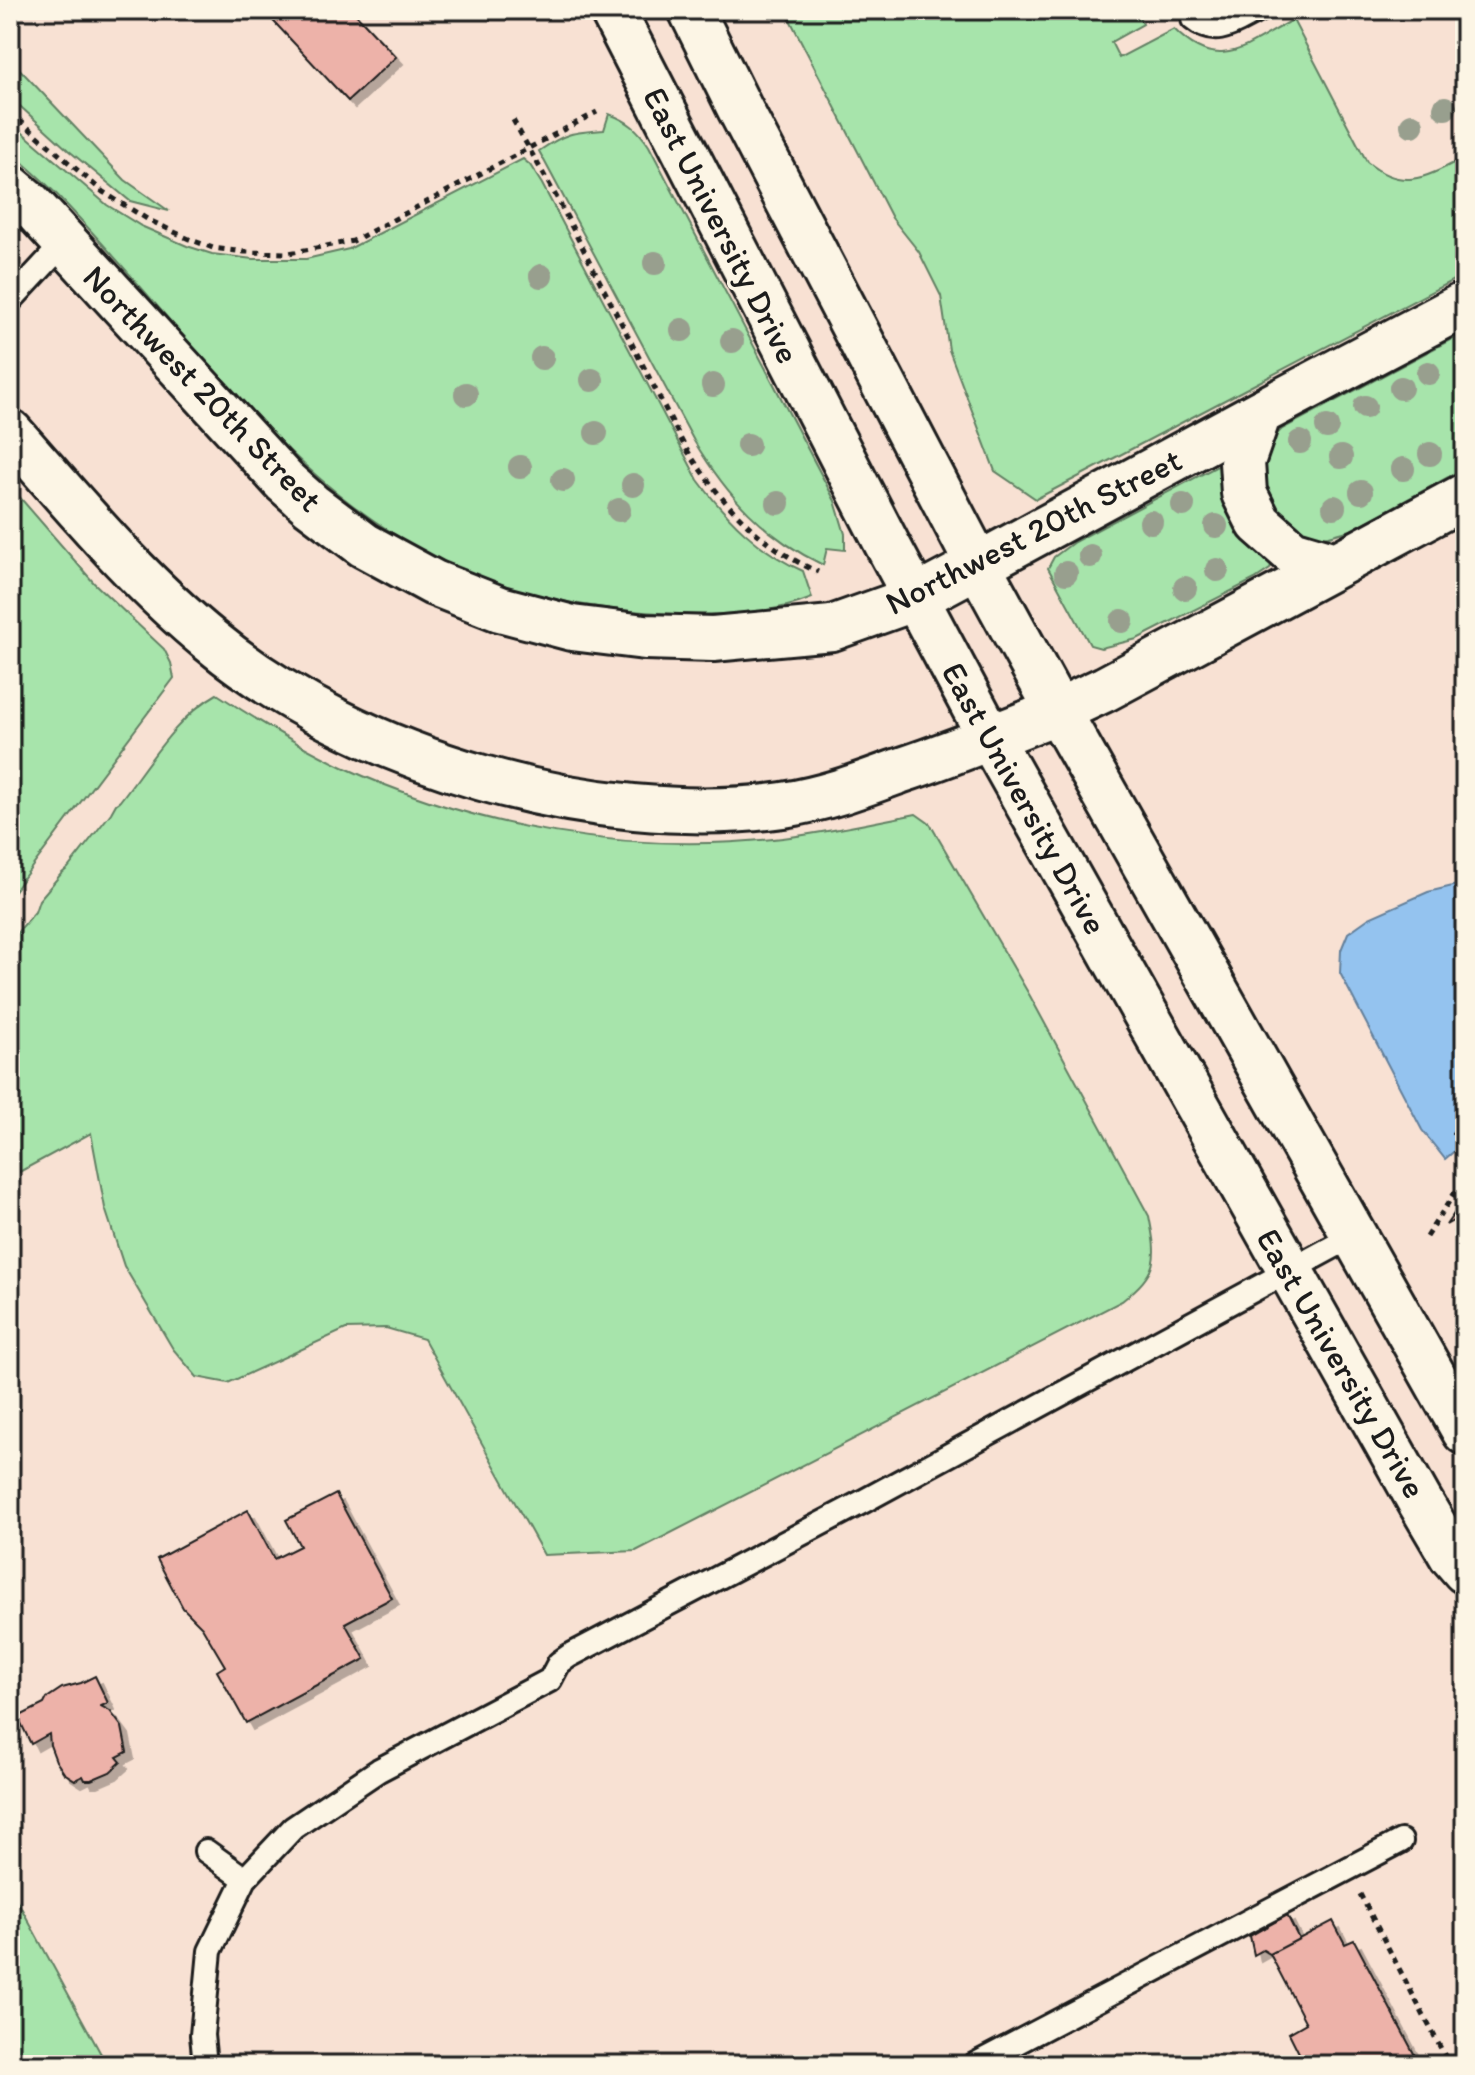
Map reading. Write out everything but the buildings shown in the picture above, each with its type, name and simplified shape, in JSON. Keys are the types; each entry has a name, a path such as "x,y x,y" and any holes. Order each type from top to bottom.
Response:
{"street":[{"name":"East University Drive","path":"612,10 991,739 1289,1272 1461,1569"},
{"name":"East University Drive","path":"691,10 978,565 1465,1432"},
{"name":"Northwest 20th Street","path":"10,187 30,204 284,481 364,545 434,583 500,609 558,624 645,637 713,639 832,628 916,598 1465,304"},
{"path":"1259,413 1242,462 1244,493 1259,523 1292,552 1336,565"},
{"path":"10,432 132,567 210,641 244,667 309,707 412,756 545,794 620,806 720,811 785,804 839,793 991,739 1058,711 1105,689 1465,496"}],"lane":[{"path":"1193,19 1202,27 1217,30 1259,10"},
{"path":"10,301 64,243"},
{"path":"205,2065 202,2035 210,1951 245,1879 293,1828 379,1770 550,1680 559,1663 569,1656 878,1494 1355,1235"},
{"path":"974,2065 1401,1841"},
{"path":"206,1851 245,1879"}],"path":[{"path":"10,112 103,192 147,219 213,248 289,253 353,241 597,112"},
{"path":"513,120 557,198 685,447 705,478 748,527 794,561 818,572"},
{"path":"1426,1237 1465,1177"},
{"path":"1357,1889 1447,2060"}],"shaded area":[{"path":"10,10 1465,10 1465,2065 10,2065"}],"green space":[{"path":"785,10 1135,10 1143,24 1111,42 1119,58 1174,29 1205,51 1233,51 1293,20 1367,162 1393,177 1405,179 1427,175 1465,157 1465,274 1036,499 995,471 949,350 941,296 919,252 892,218"},
{"path":"10,59 125,180 169,211 130,201 10,97"},
{"path":"609,114 632,126 649,146 835,501 845,534 845,550 827,548 823,565 765,528 720,480 694,441 539,151 570,134 604,130"},
{"path":"10,122 107,205 141,226 212,254 253,259 306,259 349,249 523,159 542,184 698,480 744,533 772,554 803,571 812,598 773,609 729,614 607,608 572,603 504,585 470,573 406,541 327,485 261,423 81,220 10,151"},
{"path":"1465,332 1465,468 1351,530 1311,538 1296,534 1257,490 1266,445 1282,429"},
{"path":"1221,464 1233,521 1244,537 1269,560 1272,564 1270,569 1137,639 1101,648 1090,645 1048,568 1054,557 1074,542"},
{"path":"10,486 94,583 164,649 174,678 10,896"},
{"path":"217,694 311,751 394,789 446,807 553,832 662,843 718,843 791,837 916,814 930,824 1030,996 1149,1216 1154,1255 1149,1273 1122,1301 636,1551 544,1555 424,1339 386,1328 346,1329 228,1383 197,1377 173,1349 124,1266 105,1208 91,1133 10,1177 10,941 164,742 202,703"},
{"path":"10,1888 18,1902 107,2065 10,2065"}],"water":[{"path":"1465,883 1465,1142 1445,1159 1422,1130 1340,973 1341,950 1348,933 1369,918 1428,892"}]}
